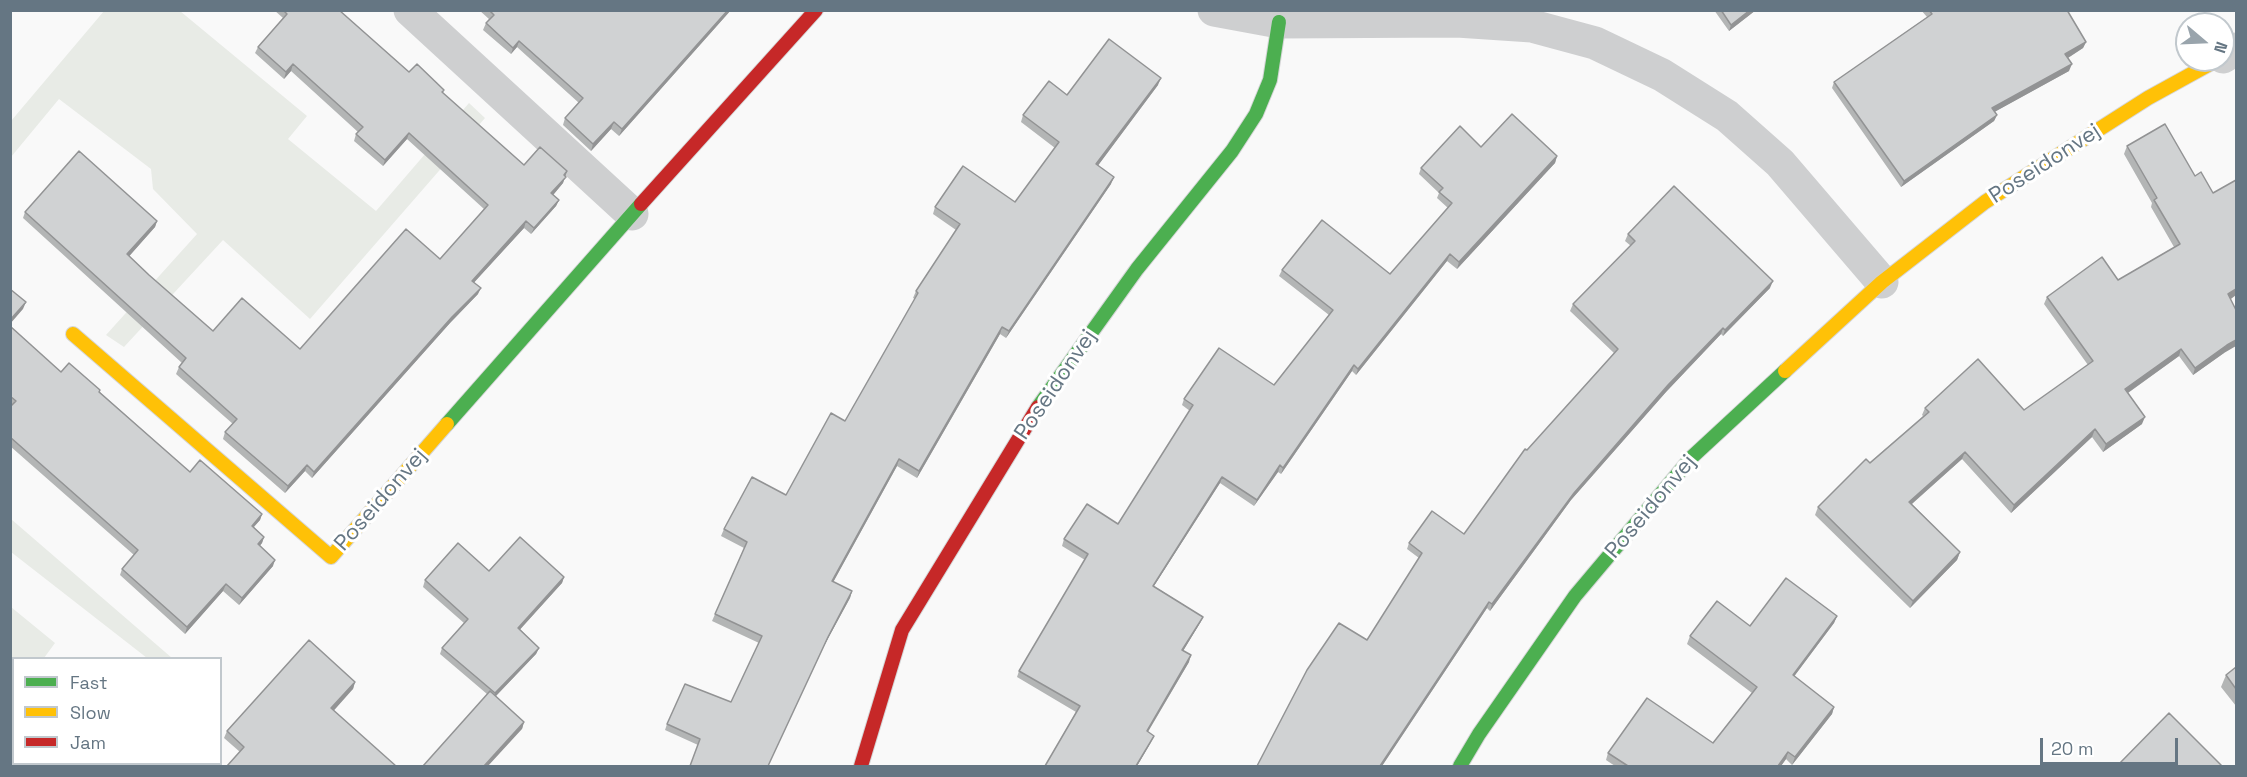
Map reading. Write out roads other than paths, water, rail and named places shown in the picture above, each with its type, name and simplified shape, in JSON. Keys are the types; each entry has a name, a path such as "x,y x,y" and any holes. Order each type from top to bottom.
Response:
{"street":[{"path":"410,10 632,214"},
{"name":"Poseidonvej","path":"73,334 331,557 632,214 816,10"},
{"path":"1214,10 1280,22 1459,16 1532,27 1595,43 1662,75 1727,116 1780,163 1882,282"},
{"name":"Poseidonvej","path":"861,766 903,630 1047,392 1137,269 1232,151 1256,114 1270,80 1280,22"},
{"name":"Poseidonvej","path":"1460,766 1479,734 1575,597 1692,457 1882,282 1985,202 2148,98 2195,72"}]}
